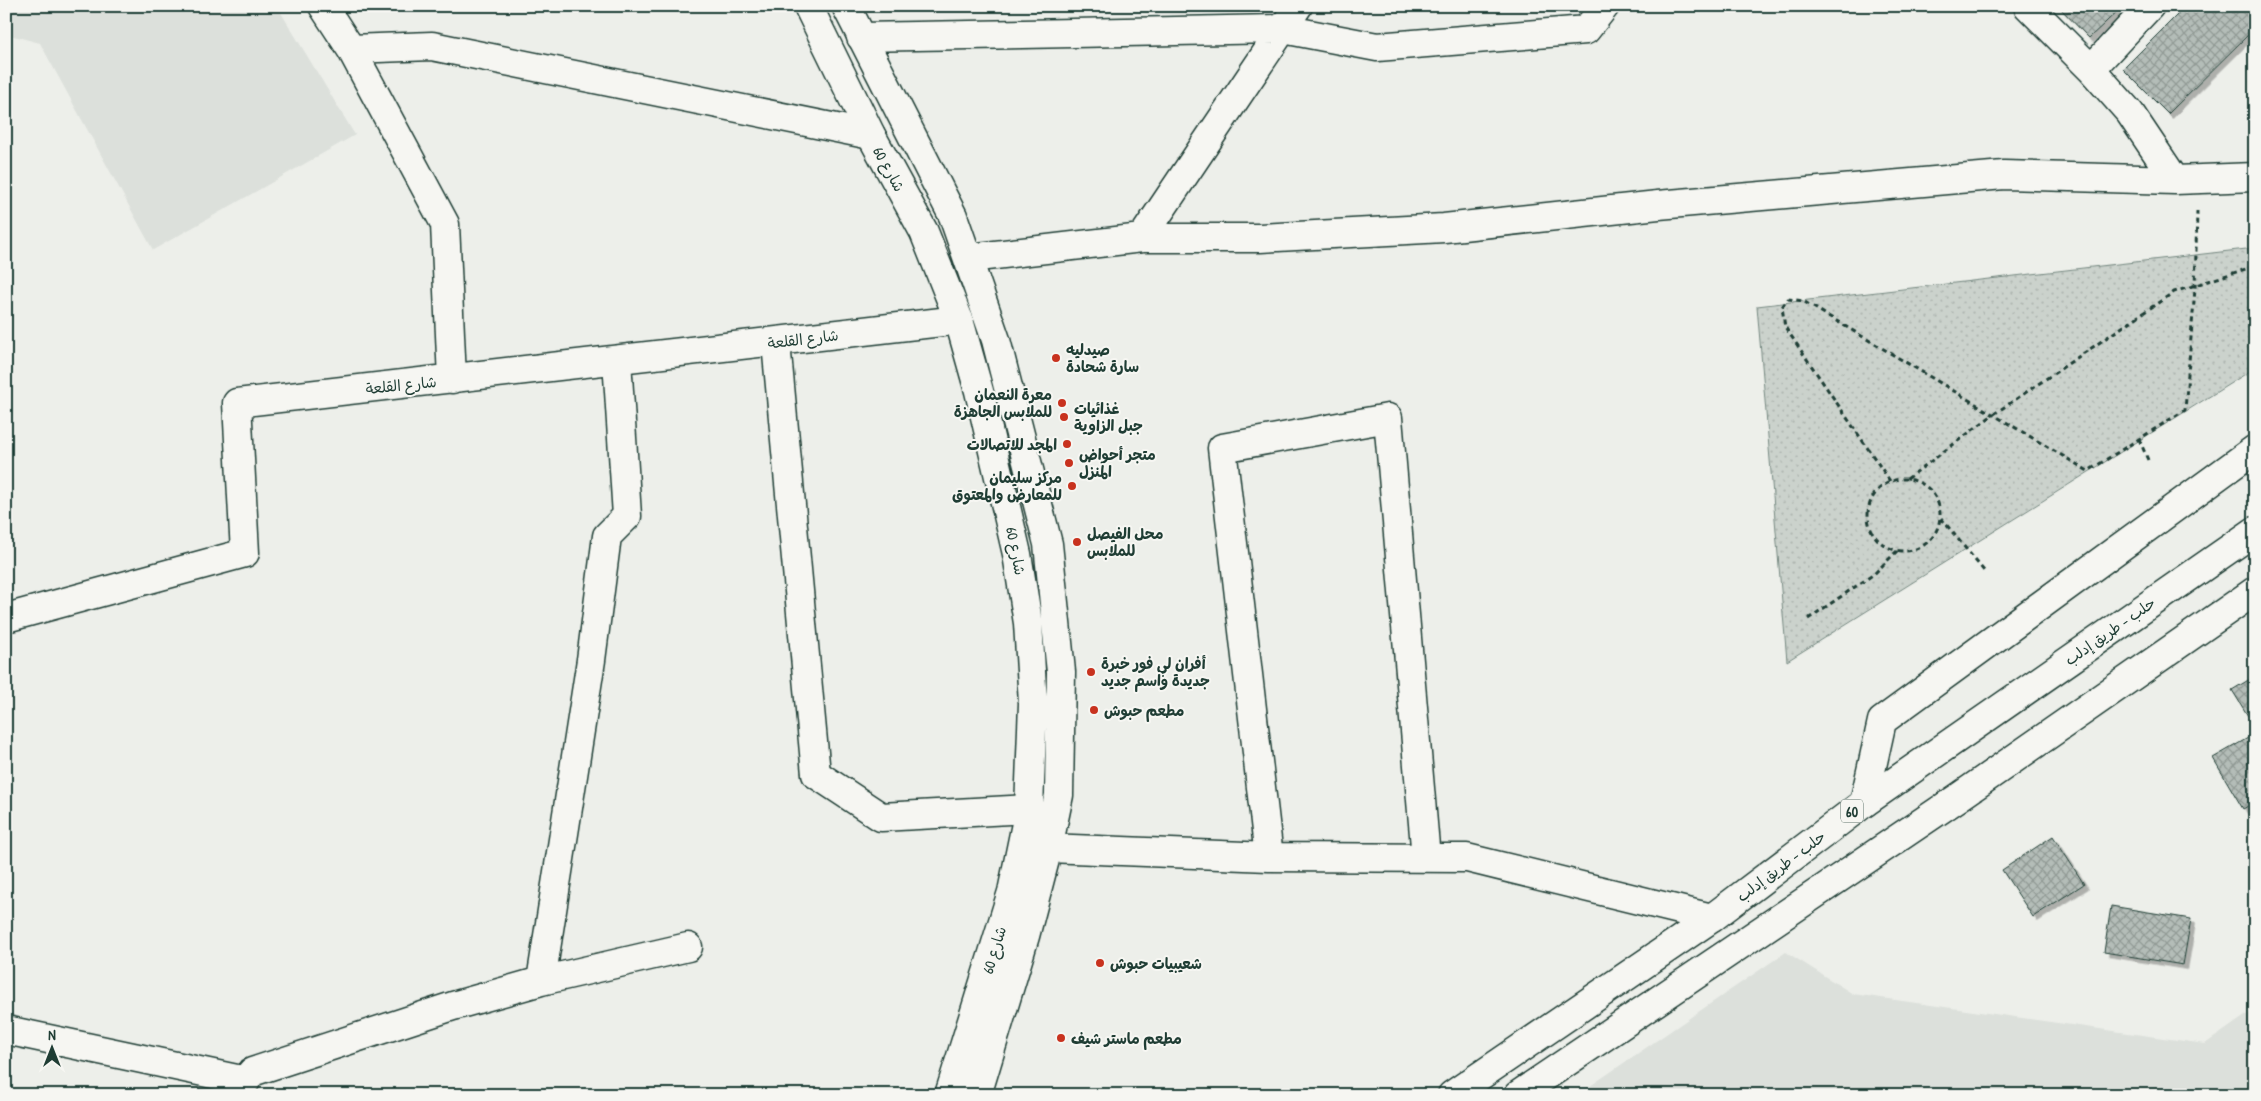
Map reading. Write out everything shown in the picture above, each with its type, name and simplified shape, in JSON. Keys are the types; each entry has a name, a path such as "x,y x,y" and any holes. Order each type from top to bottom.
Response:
{"street":[{"path":"323,6 351,49 445,224 452,379"},
{"name":"شارع 60","path":"808,6 871,135 924,232 959,320 979,391 1017,554 1028,623 1033,703 1029,809 1012,892 948,1095"},
{"name":"شارع 60","path":"846,6 953,216 969,258 996,340 1048,544 1061,672 1059,795 1048,848 1025,936 977,1095"},
{"path":"1142,238 1298,6"},
{"path":"861,36 1283,29 1377,48 1586,30 1605,6"},
{"path":"2028,6 2091,69 2130,113 2175,180"},
{"path":"2091,69 2150,6"},
{"path":"351,49 432,46 871,135"},
{"path":"969,258 1142,238 1260,238 1444,228 1658,205 2004,175 2175,180 2255,177"},
{"name":"شارع القلعة","path":"6,618 246,553 237,403 776,343 959,320"},
{"path":"776,343 816,774 881,818 1029,809"},
{"path":"541,981 591,660 607,536 627,516 617,360"},
{"path":"1269,857 1222,448 1388,418 1426,858"},
{"path":"1864,802 1882,721 2255,448"},
{"name":"حلب - طريق إدلب","path":"1452,1095 1712,918 1864,802 2255,530"},
{"path":"1518,1095 1959,797 2255,591"},
{"path":"1048,848 1269,857 1467,858 1712,918"},
{"path":"6,1030 241,1088 252,1072 454,1006 541,981 688,947"}],"path":[{"path":"1890,481 1786,327 1782,307 1788,299 1803,301 2088,471 2184,410 2195,286 2197,202"},
{"path":"1907,479 1994,414 2174,292 2255,266"},
{"path":"2139,438 2148,460"},
{"path":"1907,479 1925,485 1934,494 1939,505 1940,517 1938,530 1931,539 1916,549 1897,551 1886,547 1870,530 1868,506 1873,496 1881,487 1890,481 1907,479"},
{"path":"1940,517 1984,571"},
{"path":"1808,619 1874,574 1897,551"}],"shaded area":[{"path":"6,6 277,6 355,135 153,250 40,43 6,34"},
{"path":"2255,248 2255,368 1787,661 1757,306"},
{"path":"1786,952 1853,994 2205,1044 2255,1009 2255,1095 1577,1095"}],"building":[{"path":"2058,6 2123,6 2089,38"},
{"path":"2186,6 2255,6 2255,28 2168,114 2123,69"},
{"path":"2255,676 2255,711 2248,716 2232,690"},
{"path":"2255,734 2255,802 2243,809 2213,758"},
{"path":"2053,836 2084,884 2033,917 2002,870"},
{"path":"2111,906 2191,919 2183,965 2104,952"}],"place":[{"name":"صيدليه سارة شحادة","path":"1056,358"},
{"name":"معرة النعمان للملابس الجاهزة","path":"1062,403"},
{"name":"غذائيات جبل الزاوية","path":"1064,417"},
{"name":"المجد للاتصالات","path":"1067,444"},
{"name":"متجر أحواض المنزل","path":"1069,463"},
{"name":"مركز سليمان للمعارض والمعتوق","path":"1072,486"},
{"name":"محل الفيصل للملابس","path":"1077,542"},
{"name":"أفران لي فور خبرة جديدة واسم جديد","path":"1091,672"},
{"name":"مطعم حبوش","path":"1094,710"},
{"name":"شعيبيات حبوش","path":"1100,963"},
{"name":"مطعم ماستر شيف","path":"1061,1038"}]}
